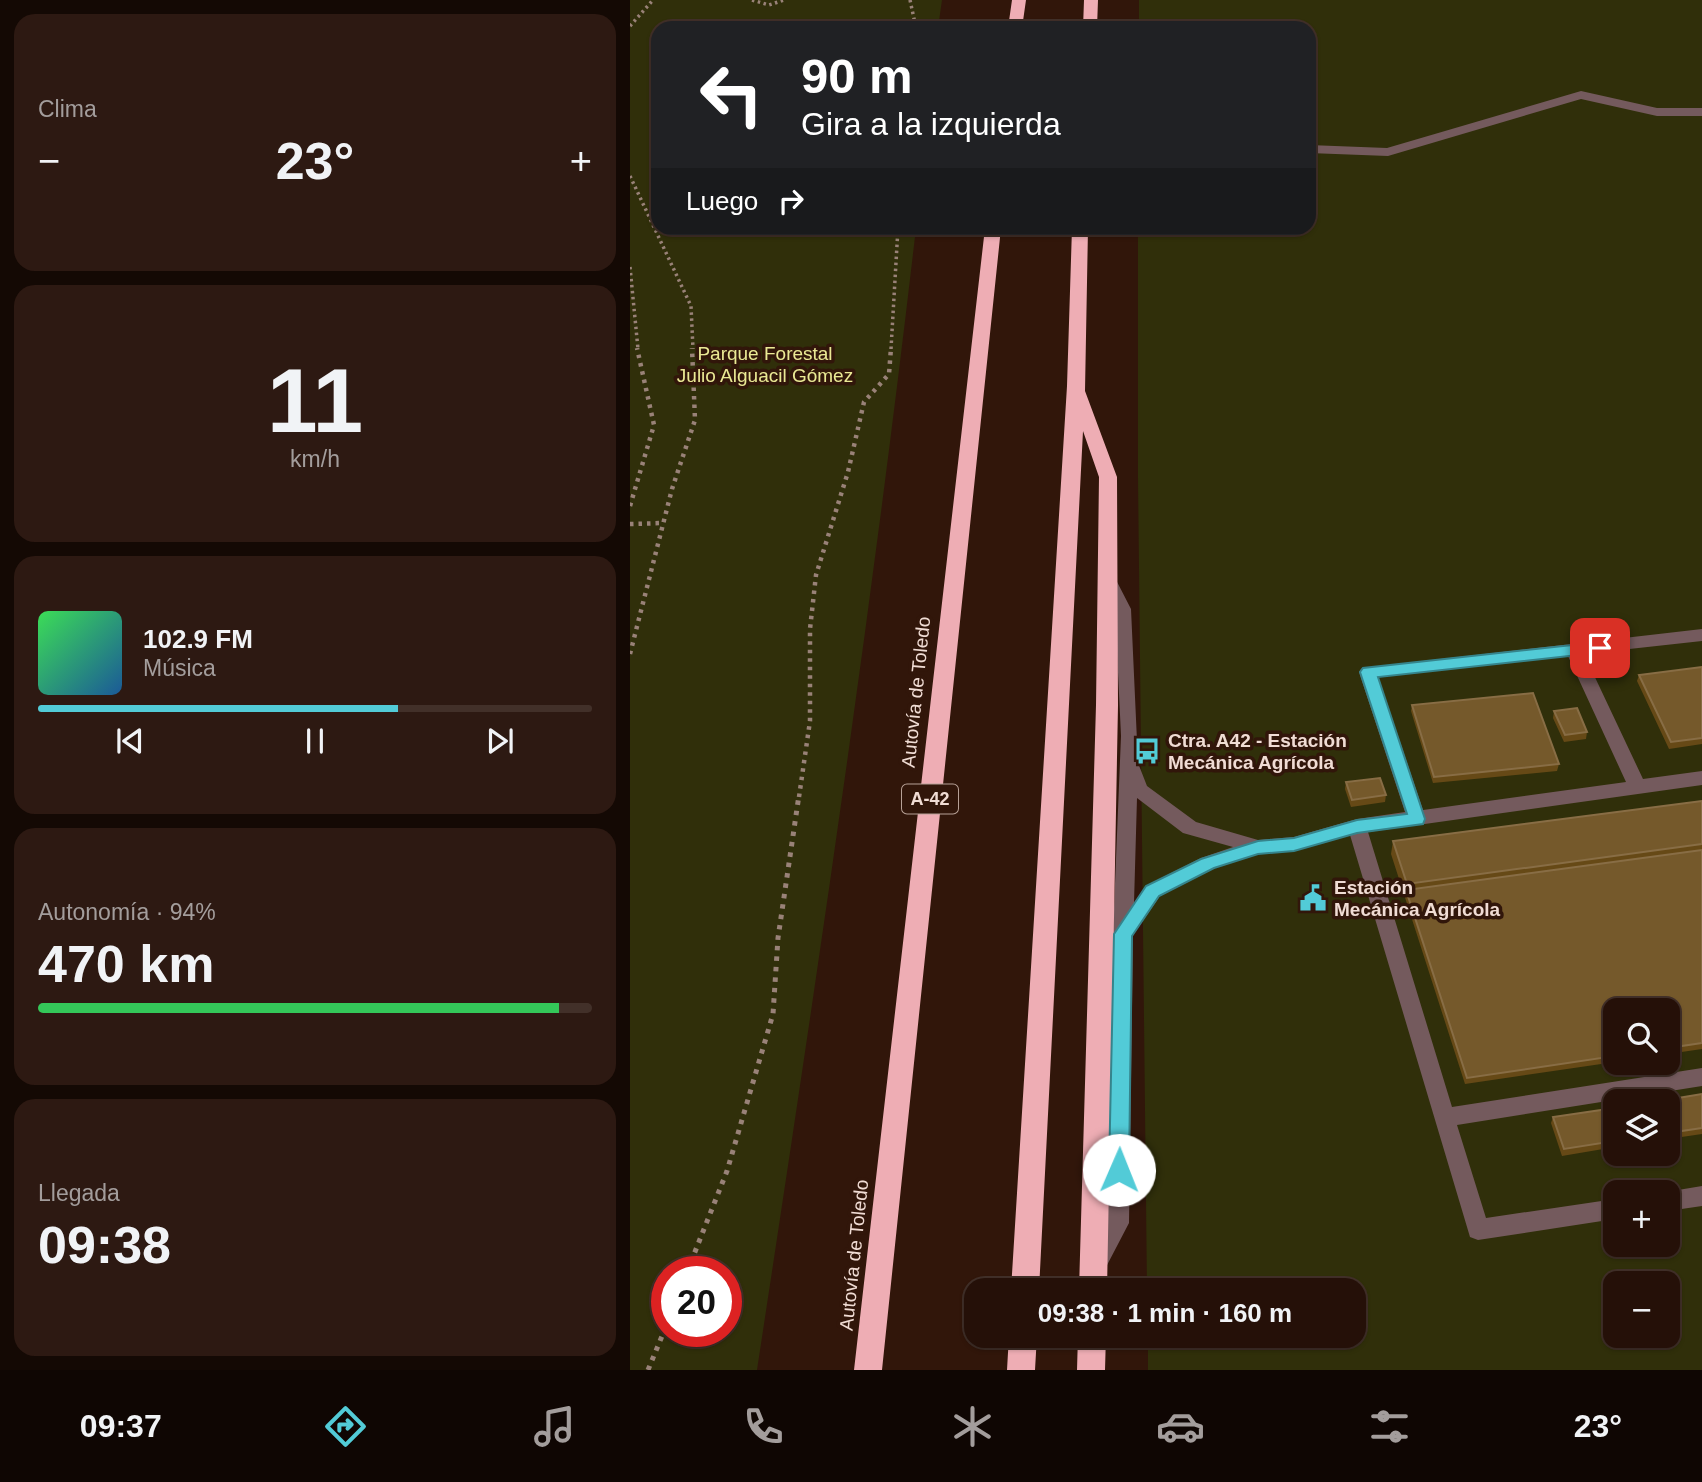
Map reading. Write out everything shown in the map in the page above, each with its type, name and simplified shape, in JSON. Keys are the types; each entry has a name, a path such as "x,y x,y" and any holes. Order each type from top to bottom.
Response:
{"highway":[{"path":"1016,21 1019,0"},
{"path":"1090,21 1091,0"},
{"name":"Autovía de Toledo","path":"868,1370 992,235"},
{"path":"1026,1278 1076,386 1080,235"},
{"path":"1076,386 1108,477 1106,726 1094,1278"},
{"path":"1021,1370 1022,1348"},
{"path":"1091,1370 1092,1348"}],"lane":[{"path":"1316,149 1388,152 1581,95 1657,112 1702,112"},
{"path":"1094,1278 1118,1223 1123,934 1130,736 1123,609 1106,575"},
{"path":"1417,819 1368,672 1702,635"},
{"path":"1574,651 1638,788"},
{"path":"1129,760 1139,790 1189,828 1258,847"},
{"path":"1123,934 1153,891 1208,863 1258,847 1294,844 1357,826 1702,778"},
{"path":"1357,826 1478,1230 1603,1211"},
{"path":"1444,1118 1702,1077"},
{"path":"1680,1199 1702,1196"}],"path":[{"path":"630,26 653,0"},
{"path":"752,0 769,5 784,0"},
{"path":"910,0 914,21"},
{"path":"630,176 651,221"},
{"path":"630,654 663,523 695,420 691,306 658,235"},
{"path":"693,1256 727,1171 773,1014 778,938 810,721 810,629 816,575 848,472 864,402 889,374 898,235"},
{"path":"630,267 635,336 654,425 630,506"},
{"path":"630,524 663,523"},
{"path":"648,1370 658,1347"}],"green space":[{"name":"Parque Forestal Julio Alguacil Gómez","path":"630,0 942,0 939,21 651,21 651,235 915,235 862,657 757,1370 630,1370"},
{"path":"1139,0 1702,0 1702,1370 1148,1370 1148,1348 1366,1348 1366,1278 1147,1278 1138,235 1316,235 1316,21 1139,21"}],"building":[{"path":"1702,667 1702,738 1671,742 1639,675"},
{"path":"1533,693 1559,764 1434,777 1412,705"},
{"path":"1577,708 1587,732 1565,735 1554,711"},
{"path":"1380,778 1386,795 1352,800 1346,782"},
{"path":"1702,801 1702,844 1407,884 1393,841"},
{"path":"1702,850 1702,1043 1680,1046 1680,998 1603,998 1603,1058 1467,1078 1406,890"},
{"path":"1702,1094 1702,1128 1680,1131 1680,1098"},
{"path":"1603,1110 1603,1143 1564,1149 1553,1117"}],"place":[{"name":"Ctra. A42 - Estación Mecánica Agrícola","path":"1147,751"},
{"name":"Estación Mecánica Agrícola","path":"1313,898"}],"route":[{"path":"1119,1170 1123,934 1153,891 1208,863 1258,847 1294,844 1357,826 1417,819 1368,672 1600,648"}]}
